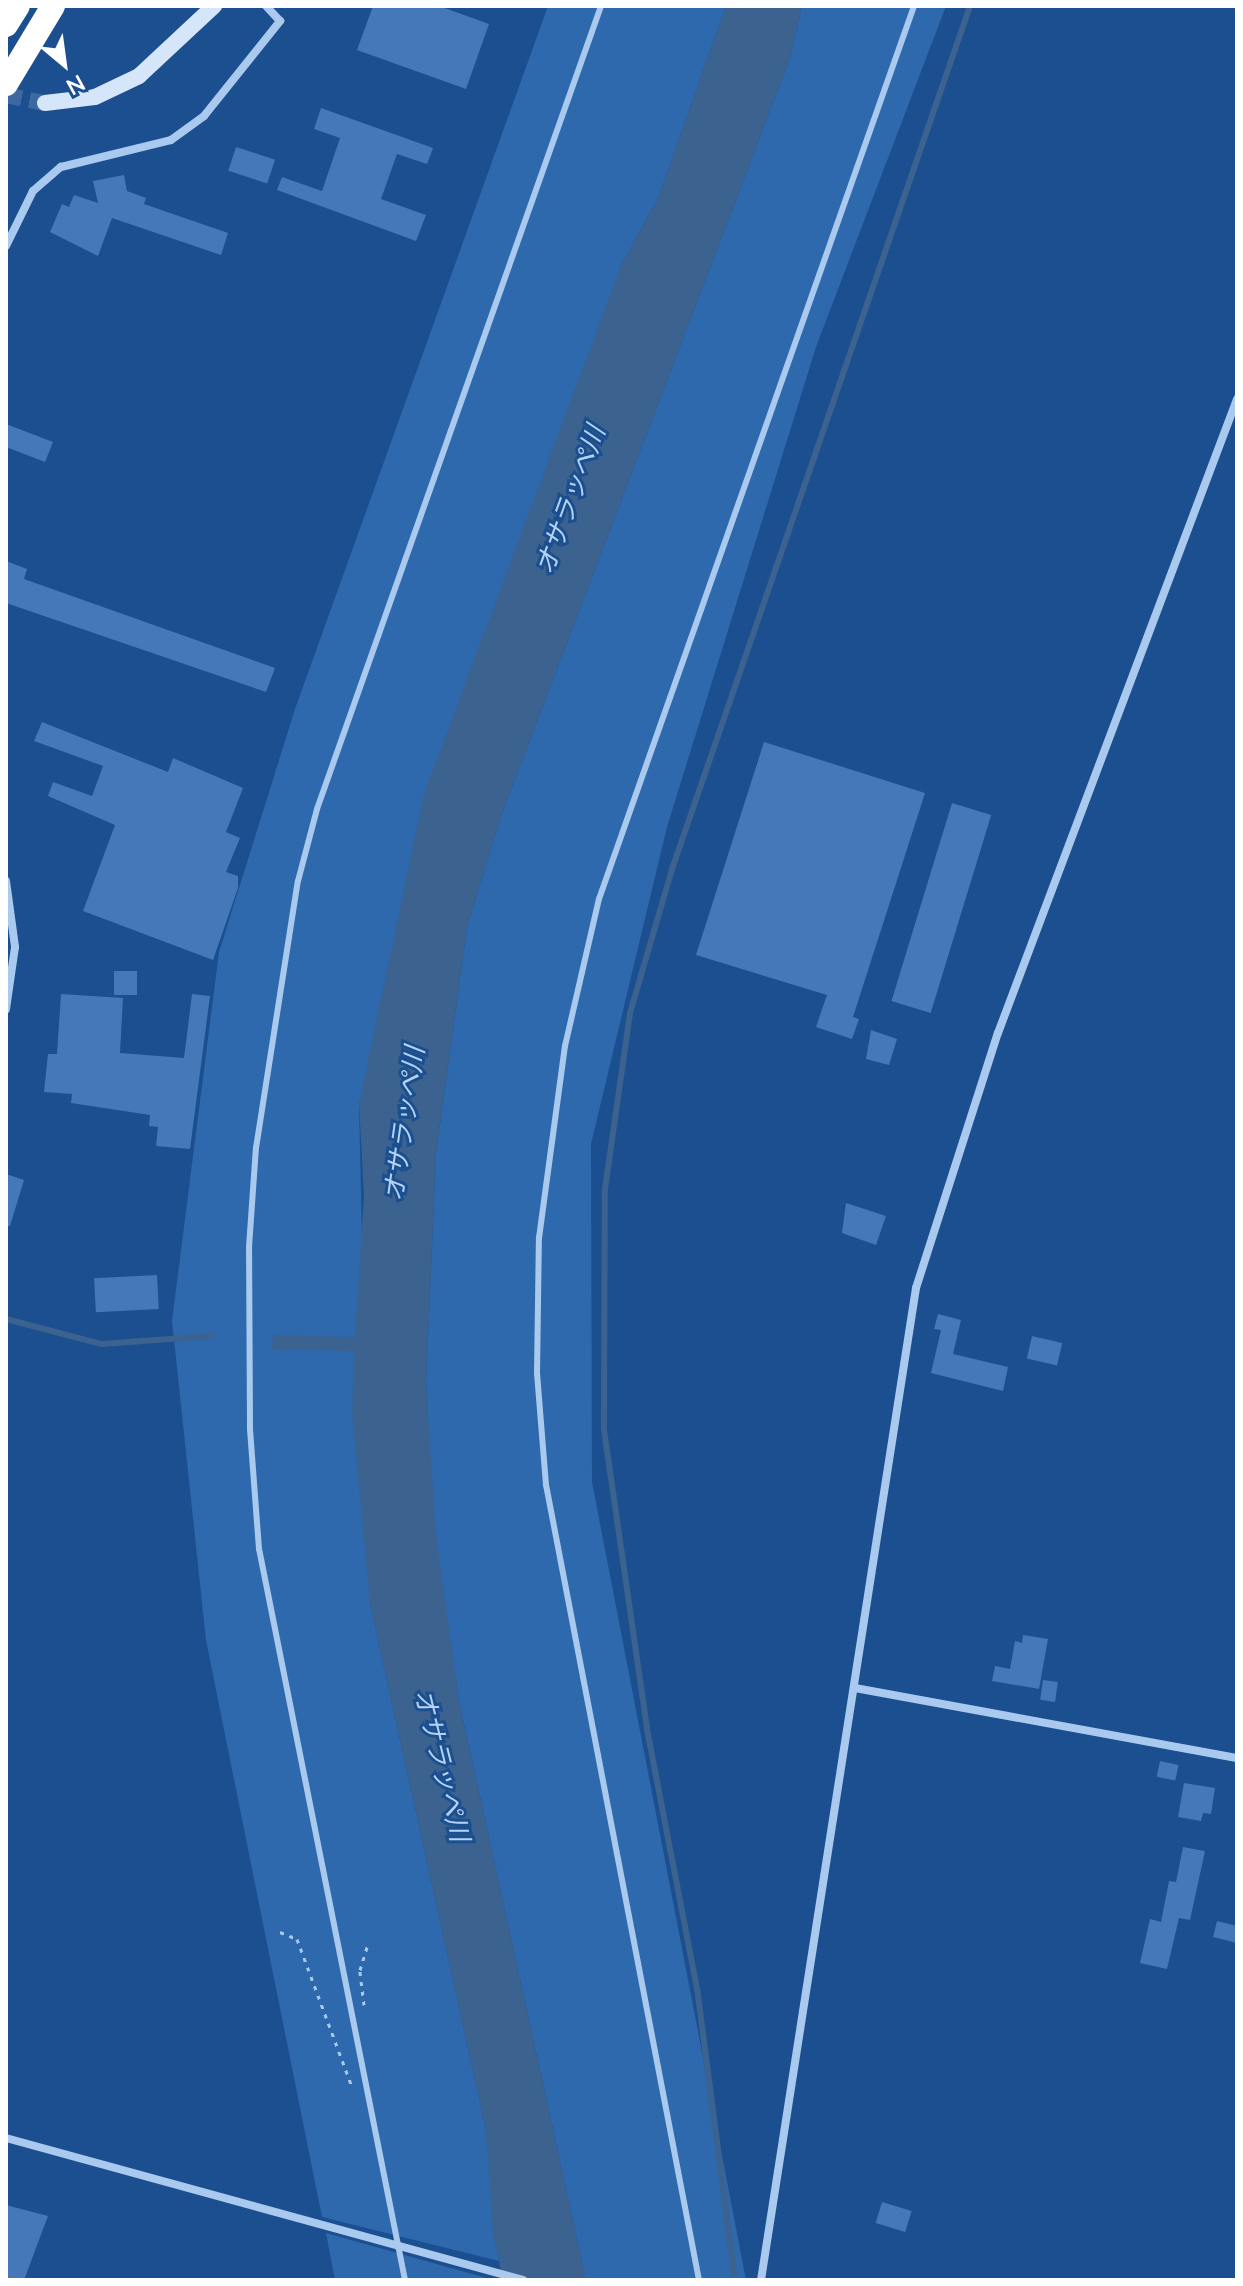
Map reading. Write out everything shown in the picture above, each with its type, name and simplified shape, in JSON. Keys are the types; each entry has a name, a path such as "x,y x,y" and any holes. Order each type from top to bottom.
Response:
{"highway":[{"path":"6,25 18,6"},
{"path":"6,84 47,16"},
{"path":"6,102 47,16"}],"main road":[{"path":"45,103 95,97 139,76 214,6"}],"street":[{"path":"6,246 33,191 61,167 171,140 204,116 280,21 266,6"},
{"path":"761,2280 916,1288 934,1222 998,1033 1237,399"},
{"path":"6,881 15,947 6,1009"},
{"path":"855,1688 1237,1758"},
{"path":"6,2138 523,2280"}],"lane":[{"path":"405,2280 259,1549 249,1414 249,1247 256,1148 298,881 317,809 601,6"},
{"path":"699,2280 549,1500 537,1374 539,1238 563,1059 599,899 914,6"}],"shaded area":[{"path":"548,6 726,6 659,196 621,266 359,1104 370,1603 486,2130 499,2261 322,2217 206,1640 172,1321 219,952 295,709"},
{"path":"802,6 946,6 816,347 667,827 591,1144 592,1482 746,2280 586,2280 459,1701 435,1536 426,1383 436,1153 467,927 501,816 790,58"},
{"path":"326,2233 490,2279 492,2280 335,2280"}],"water":[{"name":"オサラッペ川","path":"726,6 802,6 790,58 501,816 467,927 436,1153 426,1383 436,1536 459,1701 586,2280 503,2280 493,2234 486,2130 370,1603 352,1412 354,1351 272,1349 273,1335 355,1337 364,1196 359,1104 424,794 621,266 659,196"}],"building":[{"path":"373,6 439,6 489,24 466,89 357,50"},
{"path":"321,108 433,148 427,164 397,154 381,199 426,215 416,241 277,190 282,177 322,191 340,138 314,129"},
{"path":"236,147 275,160 267,183 228,171"},
{"path":"124,175 127,191 146,198 144,204 228,233 221,255 112,218 98,256 50,232 62,204 69,207 74,195 98,203 93,181"},
{"path":"6,424 53,442 45,462 6,447"},
{"path":"6,561 27,569 24,579 275,668 266,692 6,603"},
{"path":"42,722 168,772 173,758 243,788 226,832 240,838 226,872 238,876 238,888 213,960 83,911 115,825 48,796 53,782 92,796 103,766 34,741"},
{"path":"764,742 925,793 853,1017 859,1019 852,1039 816,1027 827,995 696,955"},
{"path":"952,803 991,815 931,1013 891,1001"},
{"path":"114,971 137,971 137,995 114,995"},
{"path":"61,994 123,998 120,1053 184,1058 192,994 210,996 190,1149 156,1146 158,1127 149,1126 150,1115 71,1103 72,1094 44,1092 48,1054 57,1054"},
{"path":"871,1030 897,1039 889,1065 866,1059"},
{"path":"6,1174 24,1180 10,1226 6,1226"},
{"path":"846,1203 886,1216 876,1245 842,1233"},
{"path":"157,1275 159,1309 96,1312 94,1278"},
{"path":"938,1314 961,1320 953,1354 1008,1367 1003,1391 931,1373 941,1330 934,1329"},
{"path":"1032,1336 1062,1343 1057,1365 1027,1358"},
{"path":"1023,1635 1048,1639 1039,1689 992,1681 995,1666 1010,1669 1015,1641 1022,1643"},
{"path":"1043,1680 1058,1682 1055,1702 1040,1700"},
{"path":"1160,1761 1179,1765 1175,1781 1157,1777"},
{"path":"1184,1783 1215,1788 1211,1814 1203,1813 1201,1821 1178,1817"},
{"path":"1183,1847 1205,1851 1190,1920 1179,1918 1167,1969 1140,1963 1150,1919 1161,1922 1169,1881 1176,1882"},
{"path":"1217,1921 1237,1926 1237,1943 1213,1937"},
{"path":"882,2202 912,2211 905,2232 876,2223"},
{"path":"6,2205 48,2216 24,2280 6,2280"}],"waterway":[{"path":"735,2280 698,1994 647,1728 604,1428 605,1189 630,1013 672,869 970,6"},
{"path":"6,1319 101,1344 212,1336"}],"tunnel":[{"path":"6,95 45,103"}]}
